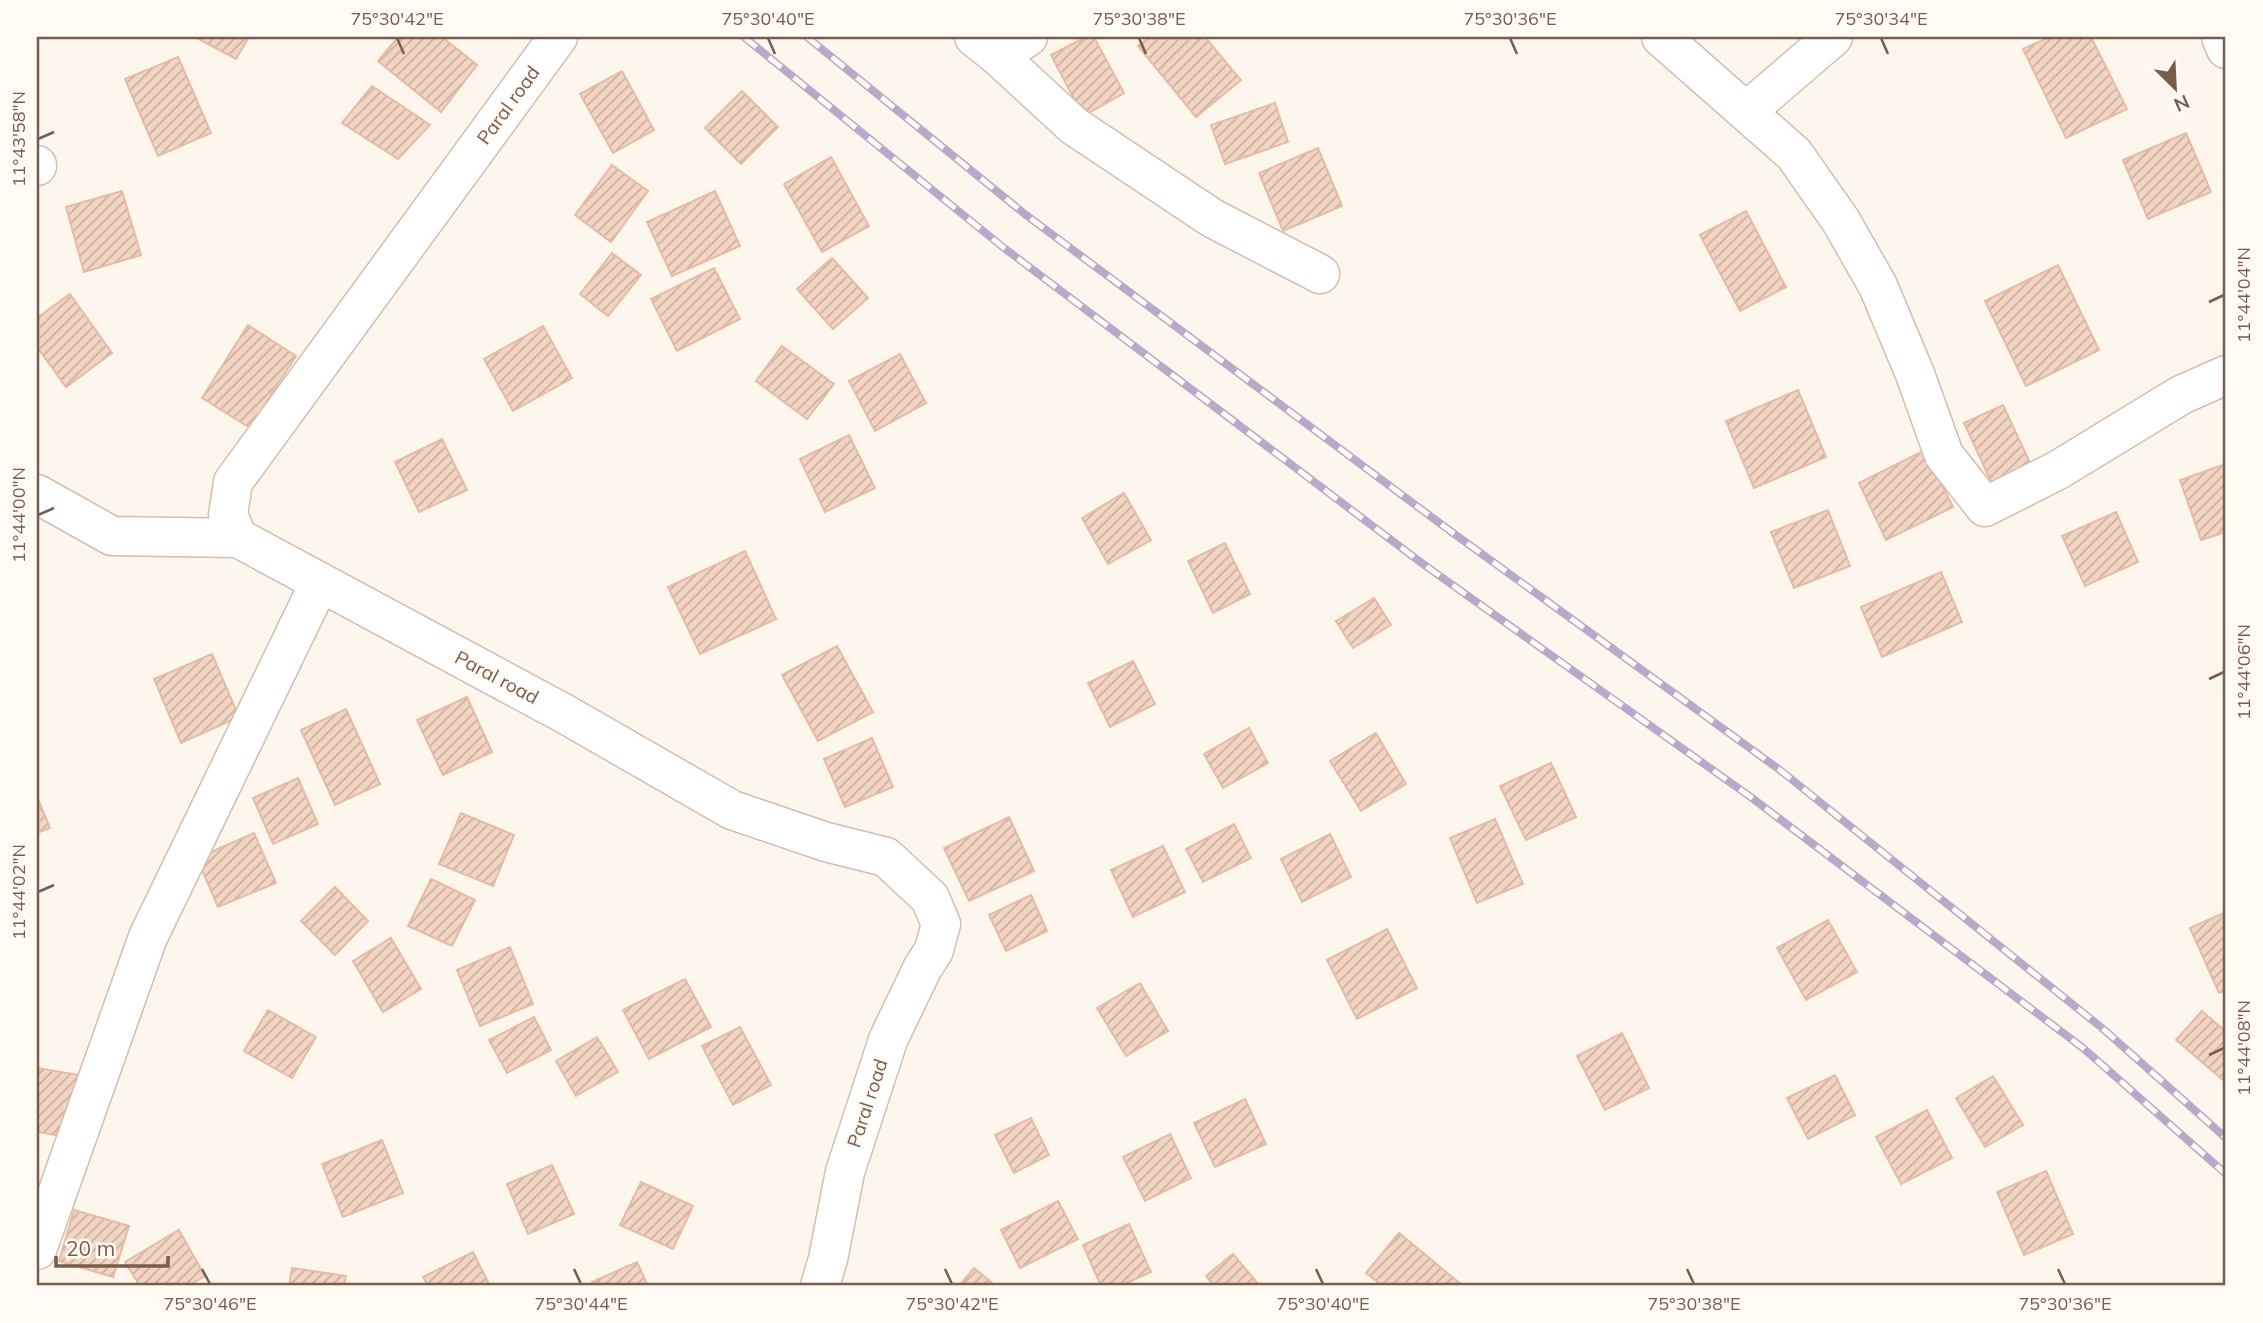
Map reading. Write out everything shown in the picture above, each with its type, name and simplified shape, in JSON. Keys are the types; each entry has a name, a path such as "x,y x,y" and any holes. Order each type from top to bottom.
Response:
{"street":[{"name":"Paral road","path":"558,37 233,482 228,515 238,538 565,714 732,810 826,842 886,857 930,898 941,924 934,950 888,1040 845,1172 820,1286"},
{"path":"1661,37 1794,154 1841,221 1878,286 1915,374 1944,455 1985,507 2058,470 2181,395 2226,375"},
{"path":"1747,111 1833,37"},
{"path":"2221,37 2226,49"},
{"path":"1000,43 1074,126 1212,218 1320,274"},
{"path":"37,494 113,536 238,538"},
{"path":"37,1250 148,937 320,582"}],"building":[{"path":"195,37 249,37 236,59"},
{"path":"398,37 442,37 477,65 441,112 378,61"},
{"path":"1086,37 1094,37 1124,93 1083,116 1051,55"},
{"path":"1150,37 1205,37 1241,80 1196,117 1138,46"},
{"path":"2050,37 2091,37 2127,109 2066,138 2023,49"},
{"path":"178,57 211,133 158,156 125,79"},
{"path":"622,71 654,130 613,153 580,94"},
{"path":"372,86 430,125 398,159 342,123"},
{"path":"742,91 778,127 741,164 705,128"},
{"path":"1275,103 1288,142 1225,164 1211,125"},
{"path":"2186,133 2211,192 2148,219 2123,160"},
{"path":"1318,148 1342,206 1283,231 1259,173"},
{"path":"831,157 869,226 822,252 784,184"},
{"path":"612,165 648,191 611,242 575,215"},
{"path":"122,191 141,255 84,272 66,207"},
{"path":"715,191 740,246 672,276 647,222"},
{"path":"1746,211 1786,287 1740,311 1700,235"},
{"path":"612,253 641,275 608,316 580,294"},
{"path":"832,258 868,298 833,329 797,289"},
{"path":"2058,265 2099,350 2026,386 1985,301"},
{"path":"714,268 740,319 677,351 651,299"},
{"path":"70,294 112,353 66,387 37,347 37,318"},
{"path":"248,325 296,356 250,428 202,398"},
{"path":"543,326 572,378 513,411 484,359"},
{"path":"782,346 834,384 807,419 756,381"},
{"path":"900,354 926,403 875,431 849,381"},
{"path":"1798,390 1826,457 1754,488 1726,421"},
{"path":"2003,405 2032,467 1993,486 1964,423"},
{"path":"849,435 875,488 825,512 800,459"},
{"path":"442,439 467,490 419,512 395,462"},
{"path":"1925,450 1953,507 1886,540 1859,483"},
{"path":"2226,464 2226,532 2201,540 2180,480"},
{"path":"1124,493 1151,540 1108,564 1082,518"},
{"path":"1828,510 1850,566 1794,588 1771,532"},
{"path":"2116,512 2138,562 2085,586 2062,536"},
{"path":"1225,543 1250,594 1213,613 1188,561"},
{"path":"745,551 776,619 700,654 668,587"},
{"path":"1941,572 1962,622 1882,657 1861,607"},
{"path":"1374,598 1391,625 1353,648 1336,621"},
{"path":"837,646 873,712 818,741 782,675"},
{"path":"212,654 239,717 181,743 154,679"},
{"path":"1133,661 1155,704 1110,727 1088,683"},
{"path":"467,697 492,752 443,775 417,720"},
{"path":"346,709 380,784 335,805 301,730"},
{"path":"1249,728 1268,763 1223,788 1204,754"},
{"path":"1376,733 1406,784 1361,811 1330,761"},
{"path":"872,738 893,787 845,807 824,759"},
{"path":"1551,763 1576,817 1526,840 1500,786"},
{"path":"298,778 318,824 273,844 253,798"},
{"path":"37,797 50,828 37,833"},
{"path":"461,813 514,835 493,886 439,864"},
{"path":"1009,817 1034,871 969,901 944,848"},
{"path":"1495,819 1523,884 1477,903 1450,838"},
{"path":"1234,824 1251,858 1203,882 1186,849"},
{"path":"254,833 276,883 218,907 197,858"},
{"path":"1330,834 1351,877 1302,902 1281,859"},
{"path":"1163,846 1185,892 1133,917 1111,870"},
{"path":"431,879 475,900 452,946 408,926"},
{"path":"335,887 368,921 335,955 301,921"},
{"path":"1031,895 1047,931 1006,951 989,915"},
{"path":"2226,912 2226,990 2219,993 2190,928"},
{"path":"1828,920 1857,972 1806,1000 1777,948"},
{"path":"1387,929 1417,988 1357,1019 1327,960"},
{"path":"391,938 421,989 383,1012 353,961"},
{"path":"510,947 533,1004 480,1026 457,970"},
{"path":"685,979 711,1027 649,1059 623,1010"},
{"path":"1140,983 1168,1031 1126,1056 1097,1008"},
{"path":"268,1010 316,1037 292,1078 244,1051"},
{"path":"2202,1011 2226,1032 2224,1081 2176,1040"},
{"path":"534,1017 551,1050 507,1073 489,1040"},
{"path":"740,1027 771,1085 733,1105 702,1046"},
{"path":"1622,1033 1649,1088 1605,1110 1577,1056"},
{"path":"597,1037 618,1072 576,1096 556,1061"},
{"path":"37,1068 79,1075 68,1137 37,1132"},
{"path":"1835,1075 1855,1115 1808,1139 1787,1098"},
{"path":"1993,1076 2023,1125 1985,1147 1956,1098"},
{"path":"1245,1099 1266,1144 1215,1167 1194,1123"},
{"path":"1927,1110 1952,1158 1901,1184 1876,1137"},
{"path":"1031,1118 1049,1155 1014,1173 995,1135"},
{"path":"1170,1134 1191,1178 1145,1201 1123,1157"},
{"path":"382,1140 403,1193 343,1217 322,1164"},
{"path":"552,1165 574,1214 528,1234 507,1184"},
{"path":"2046,1171 2073,1234 2024,1255 1997,1192"},
{"path":"641,1182 693,1206 673,1249 620,1225"},
{"path":"1058,1201 1078,1239 1020,1268 1001,1230"},
{"path":"74,1210 129,1226 113,1277 59,1261"},
{"path":"1129,1224 1151,1272 1120,1286 1101,1286 1083,1245"},
{"path":"179,1230 205,1276 188,1286 140,1286 125,1262"},
{"path":"1399,1233 1462,1285 1383,1286 1366,1273"},
{"path":"473,1252 490,1286 428,1286 423,1277"},
{"path":"1233,1254 1260,1286 1214,1286 1206,1276"},
{"path":"637,1262 648,1286 594,1286 592,1282"},
{"path":"292,1268 346,1276 344,1286 289,1286"},
{"path":"974,1268 996,1286 959,1286"}],"railway":[{"path":"744,37 1004,248 1423,564 1752,798 2083,1048 2226,1174"},
{"path":"807,37 1026,215 1453,533 1780,770 2102,1028 2226,1138"}]}
